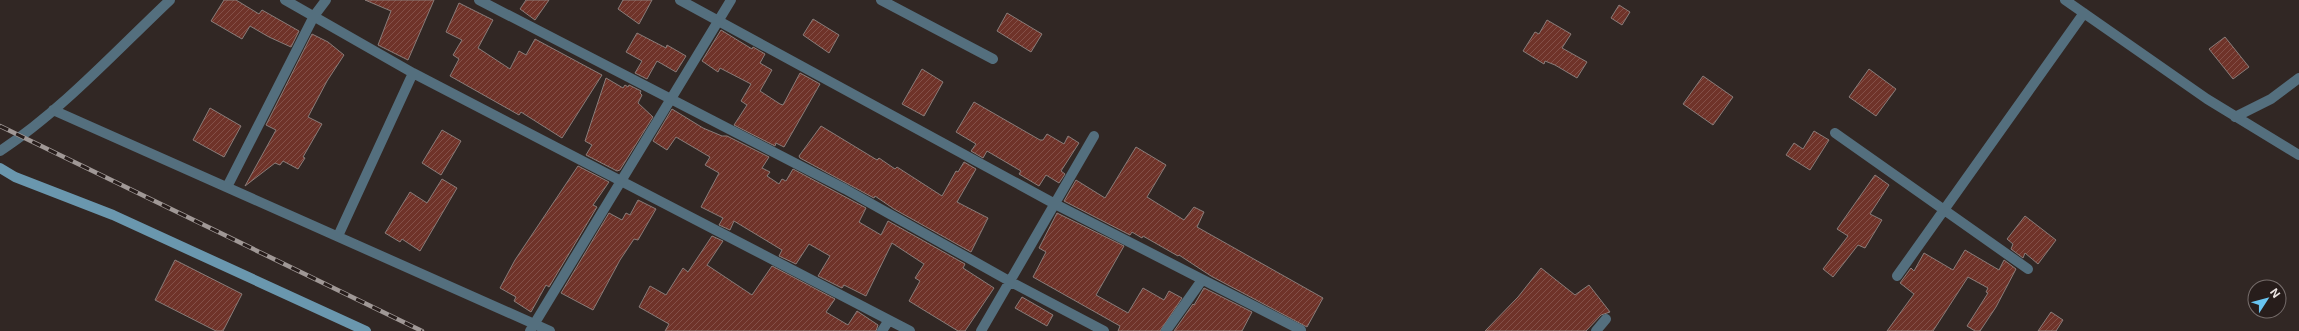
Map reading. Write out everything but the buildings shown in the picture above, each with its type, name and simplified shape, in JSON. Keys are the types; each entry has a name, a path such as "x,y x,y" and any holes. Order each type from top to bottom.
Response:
{"main road":[{"path":"0,168 15,177 113,215 366,331"}],"street":[{"path":"0,151 22,137 53,110 170,0"},
{"path":"286,0 413,73 910,331"},
{"path":"227,187 314,16 326,0"},
{"path":"479,0 845,189 1011,282 1104,331"},
{"path":"680,0 1055,204 1301,330"},
{"path":"533,327 731,0"},
{"path":"881,0 993,59"},
{"path":"2065,0 2235,117 2299,155"},
{"path":"1898,276 2084,14"},
{"path":"338,236 413,73"},
{"path":"2235,117 2270,98 2299,78"},
{"path":"53,110 338,236 533,327 550,331"},
{"path":"1835,133 2028,269"},
{"path":"981,331 1011,282 1094,136"},
{"path":"1166,331 1202,280"},
{"path":"1596,331 1606,319"},
{"path":"882,331 889,320"}],"railway":[{"path":"0,126 422,331"}]}
